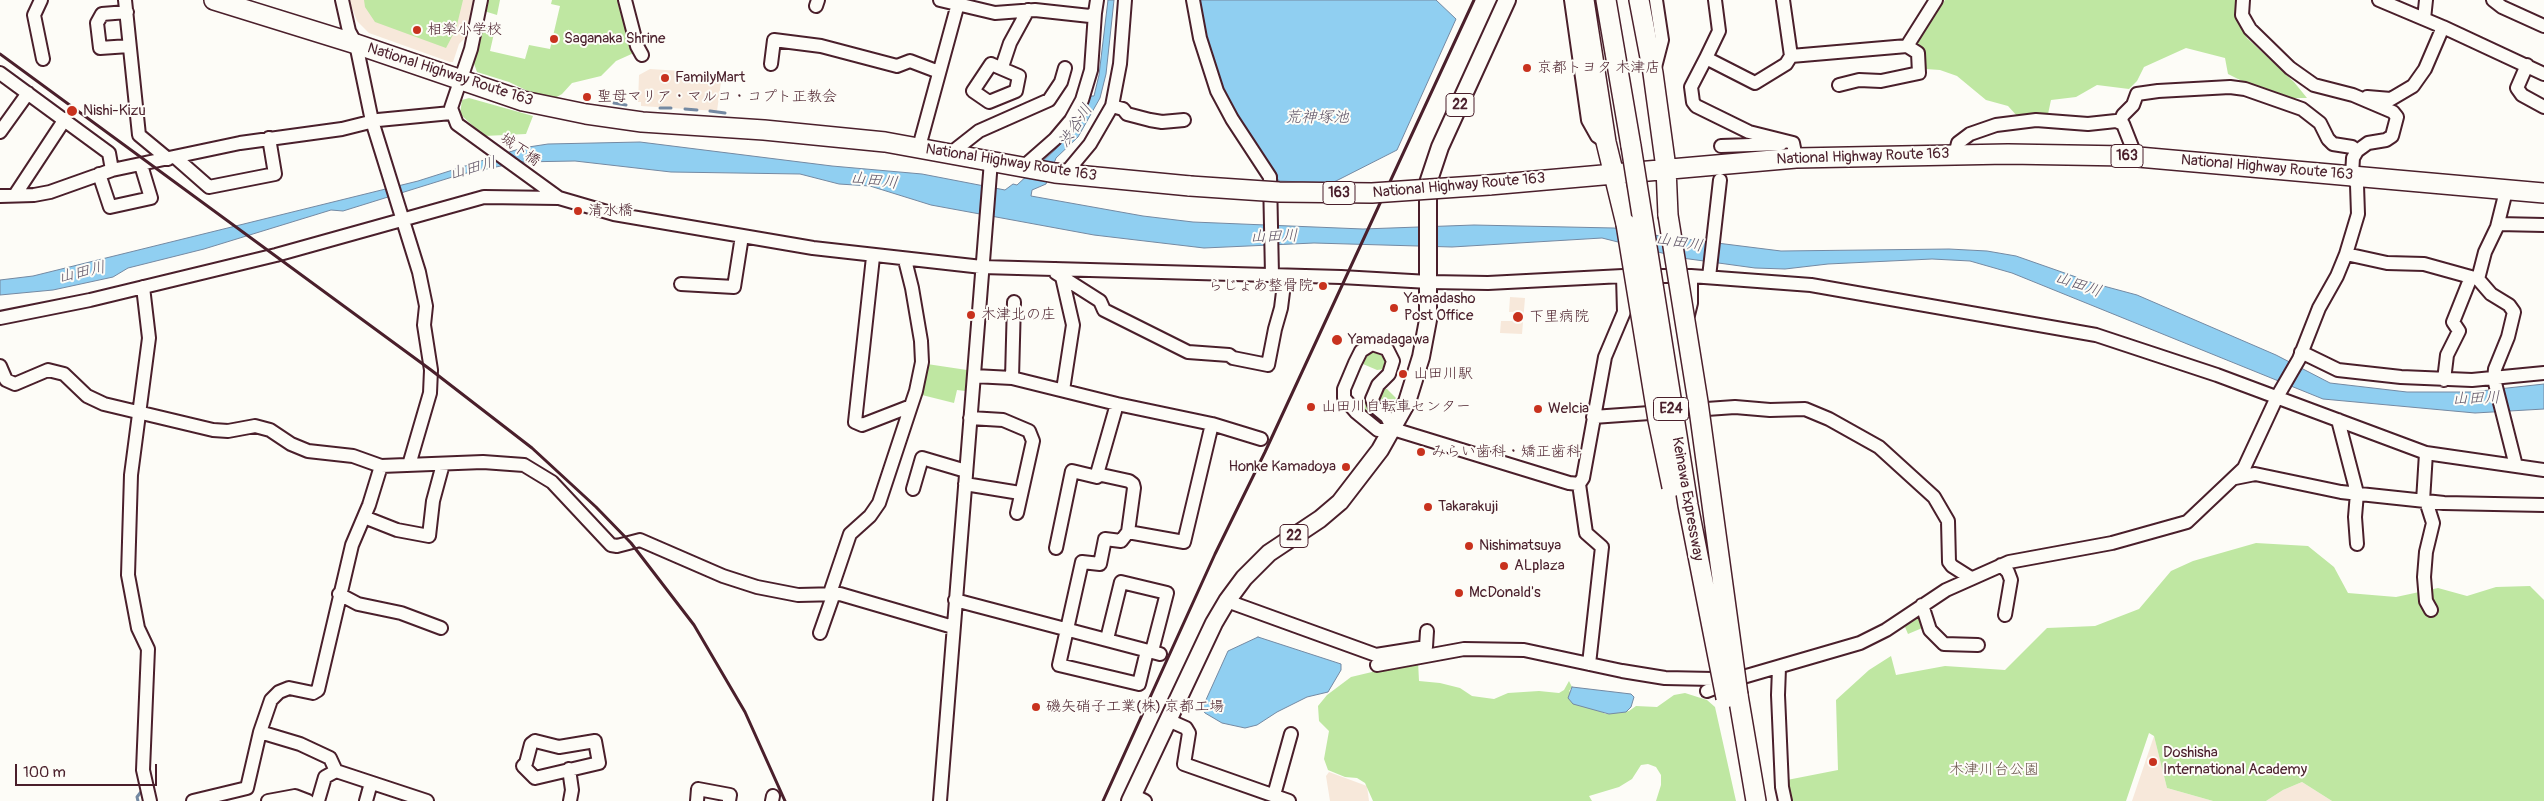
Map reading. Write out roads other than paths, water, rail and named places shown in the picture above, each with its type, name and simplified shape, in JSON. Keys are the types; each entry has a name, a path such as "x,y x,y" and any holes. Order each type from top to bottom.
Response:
{"highway":[{"name":"National Highway Route 163","path":"214,0 356,44 523,101 623,119 764,130 919,147 950,154 991,170 1023,168 1060,174 1279,192 1372,193 1488,185 1705,165 1795,150 1955,155 2136,157 2544,193"},
{"path":"1584,0 1607,144 1619,161 1643,171"},
{"name":"Keinawa Expressway","path":"1606,0 1631,146 1673,421 1731,685 1749,801"},
{"name":"Keinawa Expressway","path":"1612,0 1615,46"},
{"path":"1625,202 1639,184 1646,163 1656,153 1662,135 1640,0"},
{"path":"1662,135 1677,156 1705,165"},
{"path":"1662,135 1625,202 1626,224 1658,420 1692,570 1731,685"},
{"path":"1607,144 1643,171 1668,207 1698,402 1731,685 1756,801"},
{"path":"1580,176 1598,166 1607,144"},
{"path":"1668,207 1679,179 1705,165"}],"main road":[{"name":"22","path":"1136,799 1168,720 1214,623 1227,601 1244,578 1269,553 1320,519 1340,502 1393,429 1407,402 1421,358 1428,320 1428,183 1440,147 1507,0"}],"street":[{"path":"41,0 34,15 43,59"},
{"path":"342,0 349,31 356,44 372,122 419,272 426,306 424,325 431,370 426,415 409,465"},
{"path":"0,196 34,195 50,192 112,170 269,138 342,129 372,122 451,113 471,49 481,0"},
{"path":"625,0 636,46 642,55"},
{"path":"940,0 995,13 1028,10 1055,11 1090,16 1096,6"},
{"path":"1060,174 1090,144 1112,106 1120,64 1125,0"},
{"path":"1059,273 1100,301 1104,310 1188,352 1229,355 1233,358 1268,365 1274,329 1281,308 1276,273 1270,177 1217,91 1200,38 1193,0"},
{"path":"1571,0 1588,120 1597,136 1607,144"},
{"path":"1653,73 1662,40 1656,0"},
{"path":"1715,0 1719,31 1691,87 1692,102 1696,106 1749,132 1795,150"},
{"path":"1706,58 1755,82 1786,64 1791,56 1782,0"},
{"path":"1907,46 1936,0"},
{"path":"1707,691 1731,685 1860,642 1886,630 1922,605 1971,578 2001,565 2112,542 2187,522 2244,468 2279,393 2300,356 2319,308 2337,276 2346,254 2358,214 2357,185 2352,175 2353,158 2357,151 2368,143 2389,138 2394,131 2397,118 2393,112 2360,98 2314,85 2290,68 2250,29 2242,15 2243,0"},
{"path":"2379,0 2443,26 2544,74"},
{"path":"2424,19 2426,0"},
{"path":"2493,0 2502,7 2544,26"},
{"path":"919,147 958,3"},
{"path":"129,46 100,48 97,23 102,14 126,6 139,135 209,187 276,174 269,138"},
{"path":"1023,168 1055,139 1070,120 1082,100 1091,70 1096,6"},
{"path":"1002,67 1010,43 1028,10"},
{"path":"2360,98 2370,96 2391,99 2413,86 2425,70 2443,26"},
{"path":"771,64 774,40 821,46 897,66 910,60 939,72"},
{"path":"1791,56 1907,46 1918,53 1919,73 1881,81 1859,80 1839,85"},
{"path":"2527,66 2517,88 2522,95 2544,107"},
{"path":"950,154 979,131 1049,100 1061,82 1065,68"},
{"path":"0,73 109,153 112,170"},
{"path":"2136,157 2120,122 2122,115 2133,105 2137,94 2230,87 2245,89 2302,109 2320,123 2328,139 2333,144 2352,147 2357,151"},
{"path":"0,132 28,93"},
{"path":"1112,106 1123,109 1126,114 1150,120 1162,122 1184,120"},
{"name":"城下橋","path":"451,113 457,124 558,198"},
{"path":"15,195 65,120"},
{"path":"1955,155 1958,143 1970,134 1996,125 2036,120 2088,124 2120,122"},
{"path":"1721,146 1795,150"},
{"path":"99,174 110,207 151,198 140,165"},
{"path":"940,801 985,224 991,170"},
{"path":"1709,272 1720,180"},
{"path":"2444,380 2443,373 2447,355 2459,331 2453,322 2498,224 2506,191"},
{"path":"0,318 143,287 276,255 401,215 484,197 558,198 614,214 873,257 1059,273 1429,275 1488,283 1623,276 1691,276 1709,272 1811,285 2096,335 2279,393 2338,420 2426,453 2544,470"},
{"path":"2498,224 2544,225"},
{"path":"681,284 734,287 742,236"},
{"path":"2346,254 2387,263 2424,264 2474,278 2491,294 2509,304 2514,312 2508,337 2495,369 2495,382 2516,466"},
{"path":"873,257 855,422 866,425 911,406"},
{"path":"820,633 850,534 870,516 878,503 911,406 922,362 919,325 905,260"},
{"path":"1059,273 1073,325 1062,390"},
{"path":"1589,664 1602,547 1586,533 1579,484 1583,478 1605,356 1624,312 1623,276"},
{"path":"1691,276 1691,303 1682,344 1691,409 1704,459 1731,685"},
{"path":"143,287 149,338 130,475 128,575 138,628 148,649 143,770 150,801"},
{"path":"1012,378 1014,302"},
{"path":"1393,429 1387,417 1374,407 1372,399 1378,385 1389,374 1393,361 1387,349 1372,344 1365,347 1358,357 1347,380 1344,398 1356,412 1378,430 1393,429 1569,483 1579,484"},
{"path":"2300,356 2338,370 2444,380 2495,382 2544,373"},
{"path":"0,366 6,380 14,384 48,370 64,374 87,396 104,404 220,431 255,426 270,430 291,444 308,451 352,456 380,466 500,462 524,466 552,482 611,545 617,546 640,540 723,576 757,587 798,595 831,596 840,594 953,627"},
{"path":"974,376 1012,378 1116,404 1212,424 1262,439"},
{"path":"1056,548 1072,471 1096,477 1116,404"},
{"path":"1593,417 1691,409 1805,409 1829,418 1879,447 1934,497 1948,521 1949,562 1971,578"},
{"path":"970,418 1003,420 1029,430 1033,441 1017,513"},
{"path":"2338,420 2357,493 2355,517 2357,544"},
{"path":"1128,532 1184,542 1212,424"},
{"path":"2426,453 2425,501 2433,523 2426,552 2424,577 2426,601 2431,610"},
{"path":"913,489 922,458 966,471"},
{"path":"364,516 397,530 429,536 433,501 443,464"},
{"path":"193,801 246,795 268,705 279,692 289,688 313,693 318,690 352,545 364,516 380,466"},
{"path":"1097,474 1129,481 1132,484 1134,488 1128,532 1121,541 1105,539 1100,564 1082,562 1059,665 1139,684 1153,652 1167,593 1121,582 1107,639"},
{"path":"2235,478 2255,474 2342,492 2425,501 2544,505"},
{"path":"965,484 1020,493"},
{"path":"2001,565 2011,580 2005,615"},
{"path":"339,594 358,604 401,613 441,628"},
{"path":"955,600 1000,613 1068,628 1153,652"},
{"path":"1227,601 1376,655 1426,647 1427,632"},
{"path":"1922,605 1930,630 1944,644 1978,646"},
{"path":"1377,666 1473,648 1535,651 1589,664 1665,678 1713,679 1731,685"},
{"path":"1779,668 1778,695 1782,787 1785,801"},
{"path":"1168,720 1186,728 1190,733 1184,764 1274,794 1289,801"},
{"path":"260,732 300,744 330,758 336,771 427,801"},
{"path":"1274,794 1291,734"},
{"path":"535,741 559,747 594,741 599,763 569,769 535,778 523,766 526,763 531,744 535,741"},
{"path":"569,769 572,790 570,801"},
{"path":"318,801 325,777 336,771"},
{"path":"366,801 371,783"},
{"path":"697,801 698,789 730,795 729,801"},
{"path":"268,801 294,796 308,801"}],"water":[{"path":"1108,0 1114,0 1106,74 1100,98 1078,137 1056,158 1046,184 1032,190 1031,196 1143,216 1193,222 1363,229 1474,225 1614,228 1653,235 1781,251 1949,249 1987,251 2016,256 2096,284 2137,295 2276,355 2330,383 2407,392 2471,392 2544,384 2544,409 2475,413 2323,399 2012,273 1970,261 1932,259 1828,264 1785,269 1755,268 1682,258 1602,238 1452,247 1314,243 1204,248 1094,235 931,205 870,186 839,184 800,174 671,172 575,161 520,162 462,174 343,211 331,210 204,249 128,268 113,277 53,290 0,295 0,280 33,276 418,181 522,148 548,144 640,142 832,166 922,174 1005,190 1013,184 1017,185 1056,149 1080,120 1091,96 1094,96 1099,75"},
{"name":"荒神塚池","path":"1197,0 1436,0 1456,19 1397,150 1332,183 1279,181 1253,146 1219,84"},
{"path":"1258,637 1341,664 1341,670 1328,692 1307,697 1277,712 1257,725 1245,728 1222,723 1205,713 1202,709 1228,651"},
{"path":"1572,687 1631,694 1634,697 1631,707 1626,712 1609,714 1573,704 1568,698"}],"waterway":[{"path":"614,103 626,105"},
{"path":"660,108 671,108"},
{"path":"685,109 697,110"},
{"path":"710,111 725,113"},
{"path":"138,801 137,797 144,788"}],"railway":[{"path":"1103,801 1215,554 1265,452 1474,0"},
{"path":"0,54 431,370 532,448 596,507 631,543 694,625 745,712 785,801"}],"place":[{"name":"相楽小学校","path":"417,30"},
{"name":"Saganaka Shrine","path":"554,39"},
{"name":"京都トヨタ 木津店","path":"1527,68"},
{"name":"FamilyMart","path":"665,78"},
{"name":"聖母マリア・マルコ・コプト正教会","path":"587,97"},
{"name":"Nishi-Kizu","path":"72,111"},
{"name":"清水橋","path":"578,211"},
{"name":"らじょあ整骨院","path":"1323,286"},
{"name":"Yamadasho Post Office","path":"1394,308"},
{"name":"木津北の庄","path":"971,315"},
{"name":"下里病院","path":"1518,317"},
{"name":"Yamadagawa","path":"1337,340"},
{"name":"山田川駅","path":"1403,374"},
{"name":"山田川自転車センター","path":"1311,407"},
{"name":"Welcia","path":"1538,409"},
{"name":"みらい歯科・矯正歯科","path":"1421,452"},
{"name":"Honke Kamadoya","path":"1346,467"},
{"name":"Takarakuji","path":"1428,507"},
{"name":"Nishimatsuya","path":"1469,546"},
{"name":"ALplaza","path":"1504,566"},
{"name":"McDonald's","path":"1459,593"},
{"name":"磯矢硝子工業(株) 京都工場","path":"1036,707"},
{"name":"Doshisha International Academy","path":"2153,762"}],"water label":[{"name":"渋谷川","path":"1076,126"},
{"name":"山田川","path":"473,169"},
{"name":"山田川","path":"874,181"},
{"name":"山田川","path":"1274,237"},
{"name":"山田川","path":"1679,243"},
{"name":"山田川","path":"82,273"},
{"name":"山田川","path":"2078,285"},
{"name":"山田川","path":"2476,399"}],"park label":[{"name":"木津川台公園","path":"1994,770"}]}
